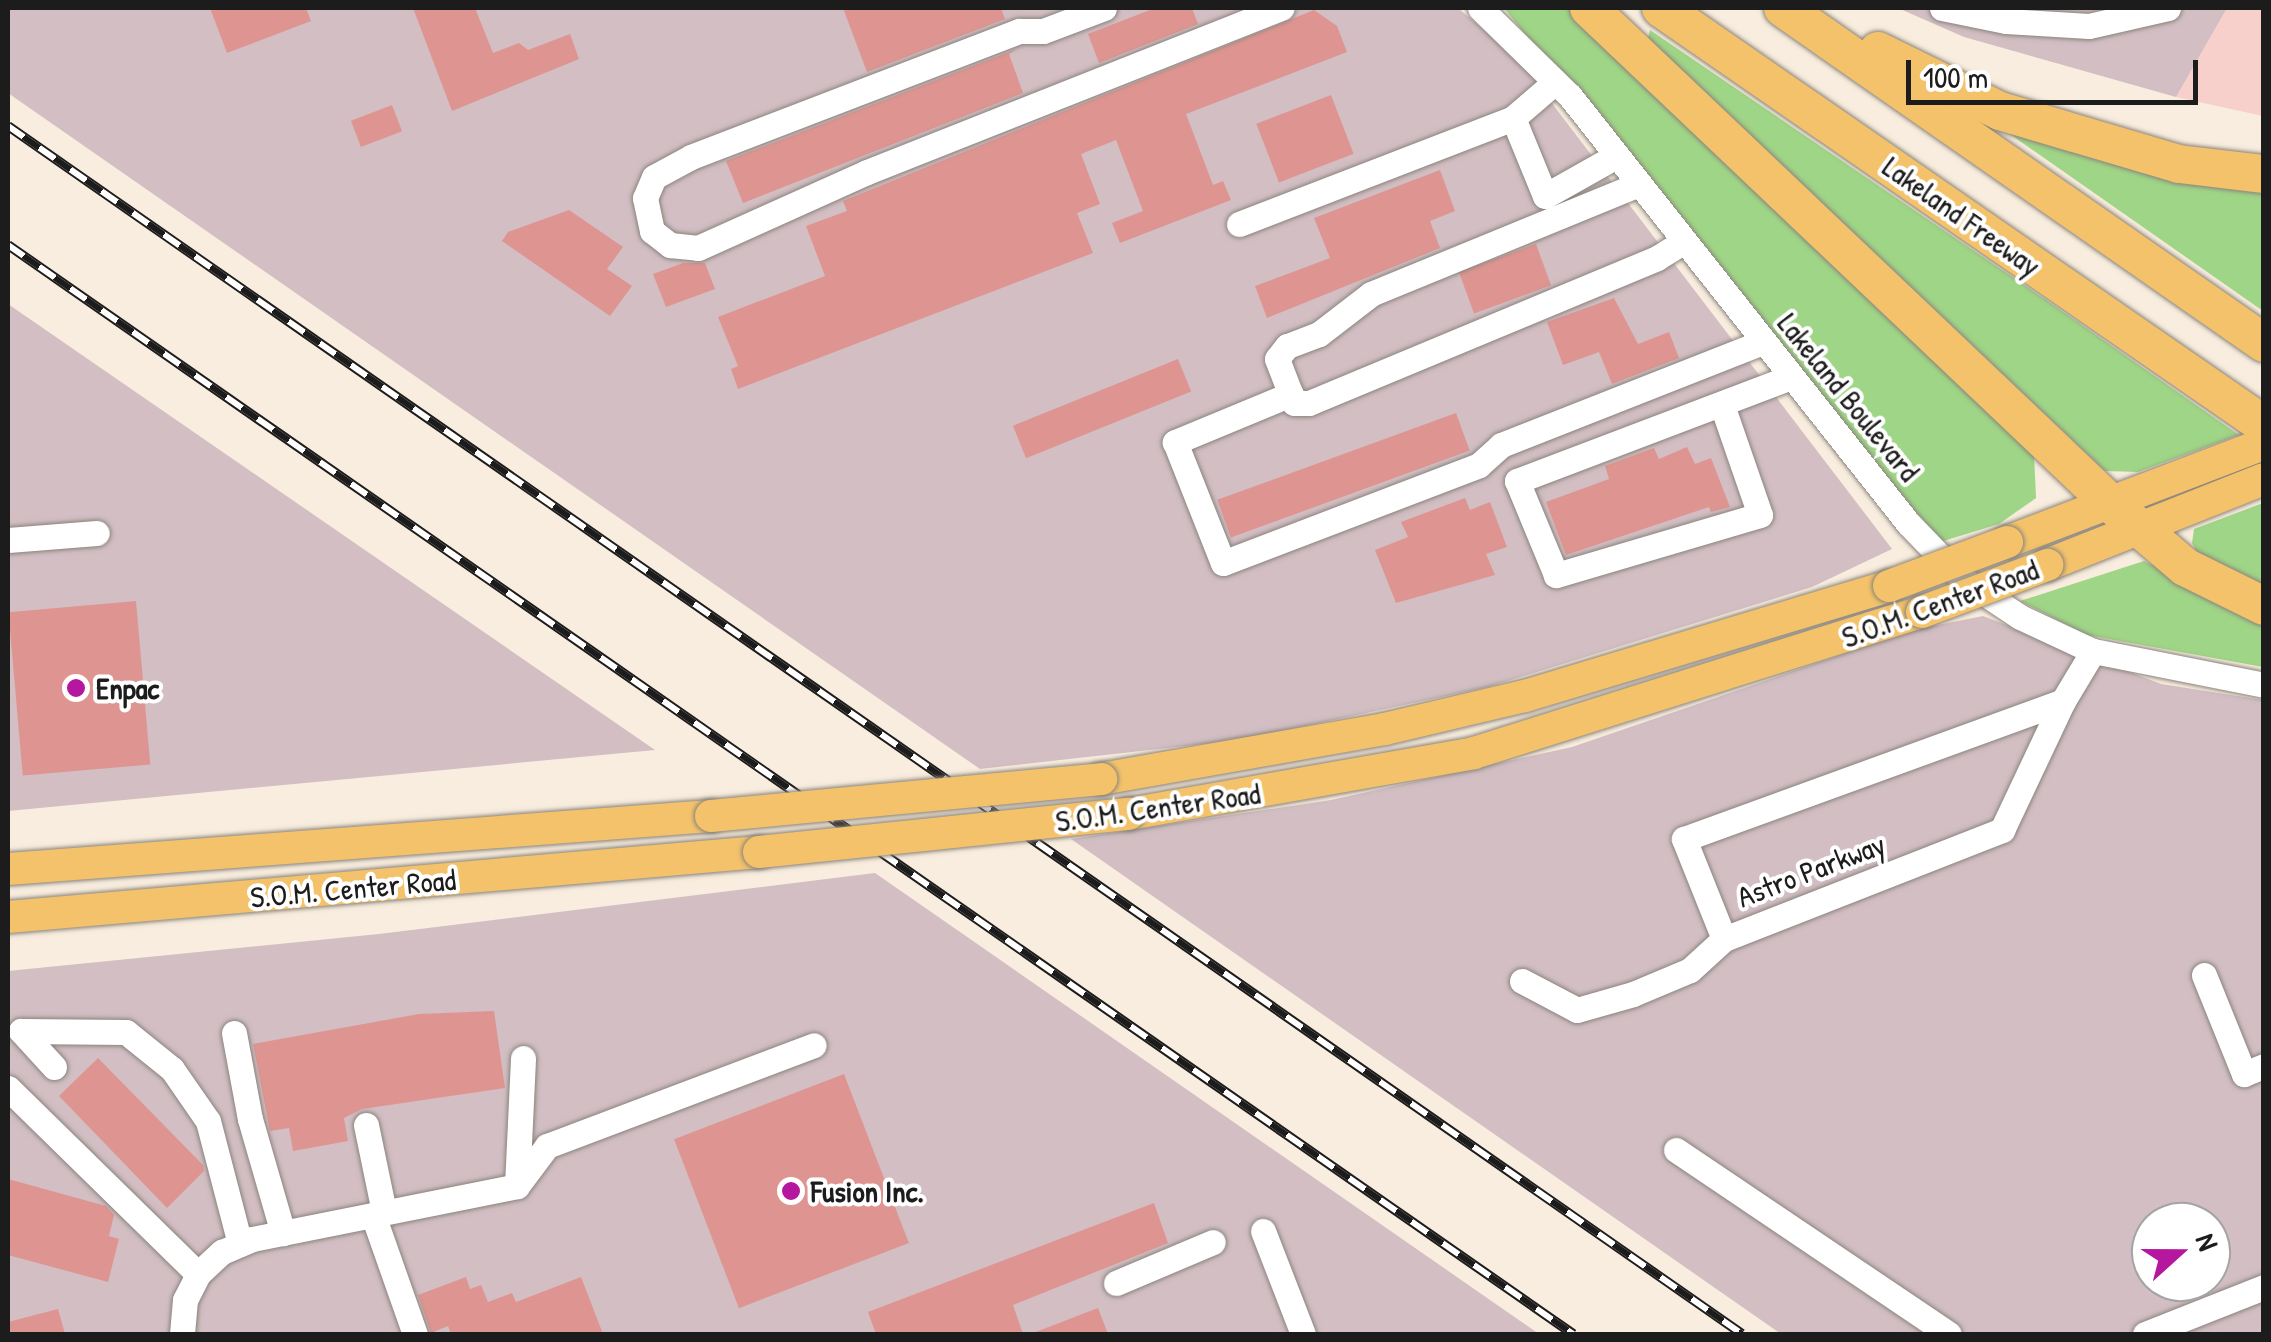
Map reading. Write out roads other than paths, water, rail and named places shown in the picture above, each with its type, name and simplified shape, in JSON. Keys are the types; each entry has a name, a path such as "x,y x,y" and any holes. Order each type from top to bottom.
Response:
{"highway":[{"path":"1589,8 2109,502 2184,567 2264,606"},
{"name":"Lakeland Freeway","path":"1661,8 2264,425"},
{"path":"1783,8 2264,343"},
{"path":"1791,8 2000,111 2179,164 2264,174"}],"main road":[{"name":"S.O.M. Center Road","path":"8,869 711,816 1100,780 1385,729 1526,696 1889,586 2264,444"},
{"name":"S.O.M. Center Road","path":"8,918 758,852 1129,814 1474,752 1922,612 2264,479"}],"street":[{"path":"1104,8 1043,32 1012,33 691,157 654,176 646,198 652,231 670,245 698,248 867,172 1282,8"},
{"name":"Lakeland Boulevard","path":"1480,8 1556,82 1763,342 1960,577 2020,617 2093,652 2264,685"},
{"path":"1942,8 2006,21 2089,26 2168,8"},
{"path":"1239,224 1513,118 1556,82"},
{"path":"1513,118 1545,196 1616,156"},
{"path":"1638,184 1372,294 1318,334 1280,351 1294,403 1309,403 1656,258 1684,241"},
{"path":"1291,394 1175,442 1223,564 1479,465 1501,445 1763,342"},
{"path":"1723,408 1760,515 1556,575 1517,480 1723,408 1791,376"},
{"path":"8,540 97,532"},
{"name":"Astro Parkway","path":"1522,981 1577,1010 1690,970 1724,939 2002,830 2063,700 2093,652"},
{"path":"1724,939 1684,839 2063,700"},
{"path":"2204,974 2244,1074 2264,1066"},
{"path":"54,1067 21,1031 126,1032 172,1070 208,1122 240,1244"},
{"path":"234,1033 250,1119 284,1232"},
{"path":"182,1334 185,1300 198,1274 240,1244 517,1186 547,1146 814,1045"},
{"path":"517,1186 523,1058"},
{"path":"8,1088 198,1274"},
{"path":"366,1125 378,1214 416,1334"},
{"path":"1676,1150 1949,1334"},
{"path":"1263,1231 1303,1334"},
{"path":"1116,1283 1213,1242"},
{"path":"2145,1334 2264,1287"}],"railway":[{"path":"8,126 1742,1334"},
{"path":"8,245 1573,1334"}],"place":[{"name":"Enpac","path":"76,688"},
{"name":"Fusion Inc.","path":"791,1191"}]}
